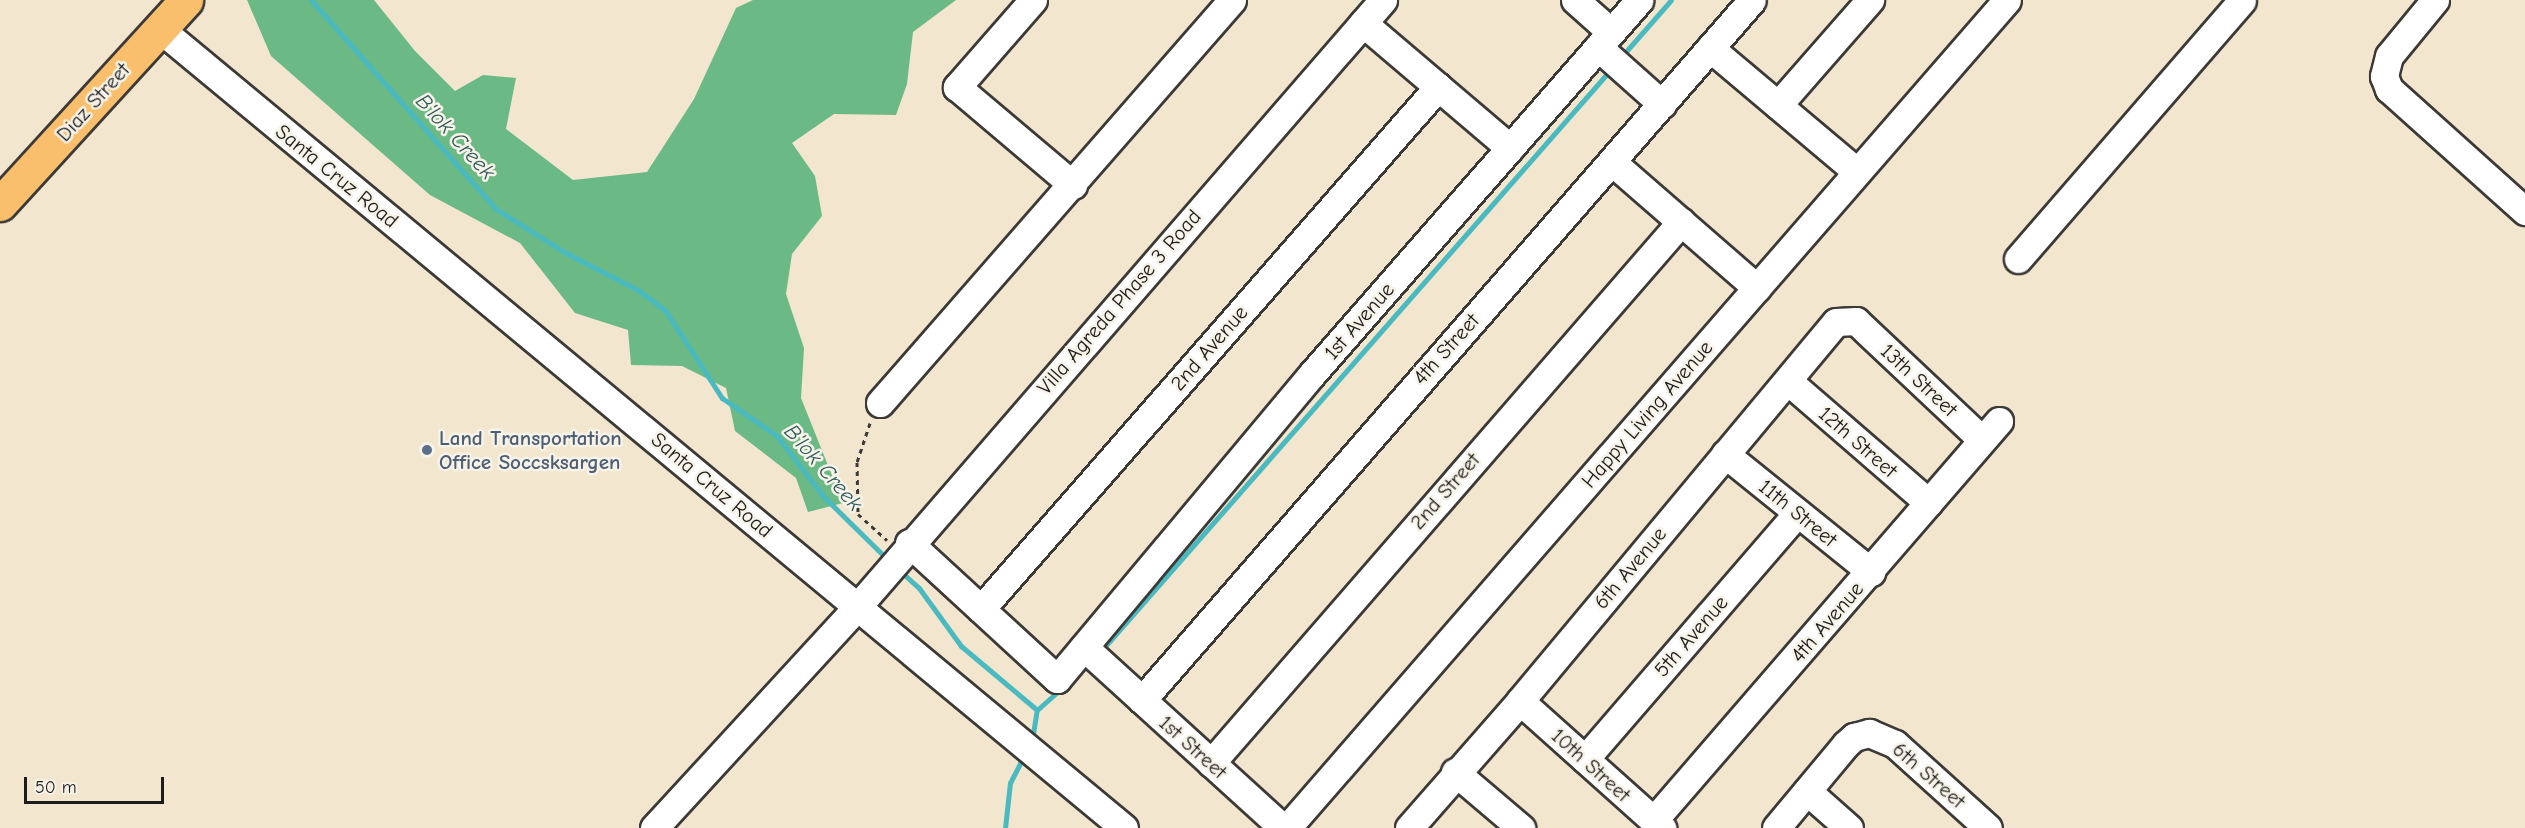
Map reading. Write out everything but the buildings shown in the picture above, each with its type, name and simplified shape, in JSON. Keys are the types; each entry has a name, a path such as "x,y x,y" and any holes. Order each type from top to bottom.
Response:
{"main road":[{"name":"Diaz Street","path":"0,204 186,0"}],"street":[{"path":"1033,0 957,87 1073,185"},
{"path":"880,403 1073,185 1232,0"},
{"name":"Villa Agreda Phase 3 Road","path":"654,828 858,606 899,555 1383,0"},
{"path":"1575,0 1611,51 1662,104"},
{"name":"1st Avenue","path":"981,609 1057,679 1093,656 1312,374 1510,148 1611,51 1639,0"},
{"name":"4th Street","path":"1142,700 1311,502 1752,0"},
{"path":"1778,105 1870,0"},
{"name":"Happy Living Avenue","path":"1285,828 2007,0"},
{"path":"2018,259 2242,0"},
{"path":"2435,0 2389,56 2384,76 2390,89 2525,211"},
{"path":"1363,23 1510,148"},
{"name":"Santa Cruz Road","path":"160,29 1124,828"},
{"path":"1710,48 1857,172"},
{"name":"2nd Avenue","path":"981,609 1438,87"},
{"path":"1612,162 1756,288"},
{"name":"2nd Street","path":"1211,764 1682,222"},
{"name":"6th Avenue","path":"1409,828 1455,772 1520,701 1725,453 1788,381 1829,328 1842,320 1856,321"},
{"name":"13th Street","path":"1856,321 1990,430"},
{"name":"12th Street","path":"1788,381 1929,503"},
{"name":"4th Avenue","path":"1658,824 1990,430"},
{"name":"11th Street","path":"1725,453 1871,572"},
{"name":"5th Avenue","path":"1585,759 1797,513"},
{"path":"899,555 981,609"},
{"name":"1st Street","path":"1093,656 1285,828"},
{"name":"10th Street","path":"1520,701 1658,824"},
{"name":"6th Street","path":"1776,828 1836,755 1862,734 1885,737 1988,828"},
{"path":"1455,772 1521,828"},
{"path":"1806,791 1849,828"}],"path":[{"path":"880,403 857,462 858,514 899,555"}],"green space":[{"path":"247,0 374,0 415,51 455,91 483,75 516,78 506,129 573,180 647,172 694,99 736,8 753,0 956,0 913,32 907,84 896,115 834,114 792,143 815,176 822,216 792,254 786,294 804,348 801,398 843,503 808,512 796,478 735,431 726,388 682,366 631,365 628,330 575,313 520,243 430,195 271,56"}],"waterway":[{"name":"B'lok Creek","path":"311,0 496,209 564,252 638,290 665,310 722,398 777,436 824,497 887,559"},
{"path":"1622,56 1671,0"},
{"path":"1100,652 1612,68"},
{"name":"B'lok Creek","path":"899,570 919,588 961,646 1037,710"},
{"path":"1037,710 1090,663"},
{"name":"B'lok Creek","path":"1032,740 1037,710"},
{"name":"B'lok Creek","path":"1005,828 1010,783 1024,756"}],"place":[{"name":"Land Transportation Office Soccsksargen","path":"427,450"}]}
